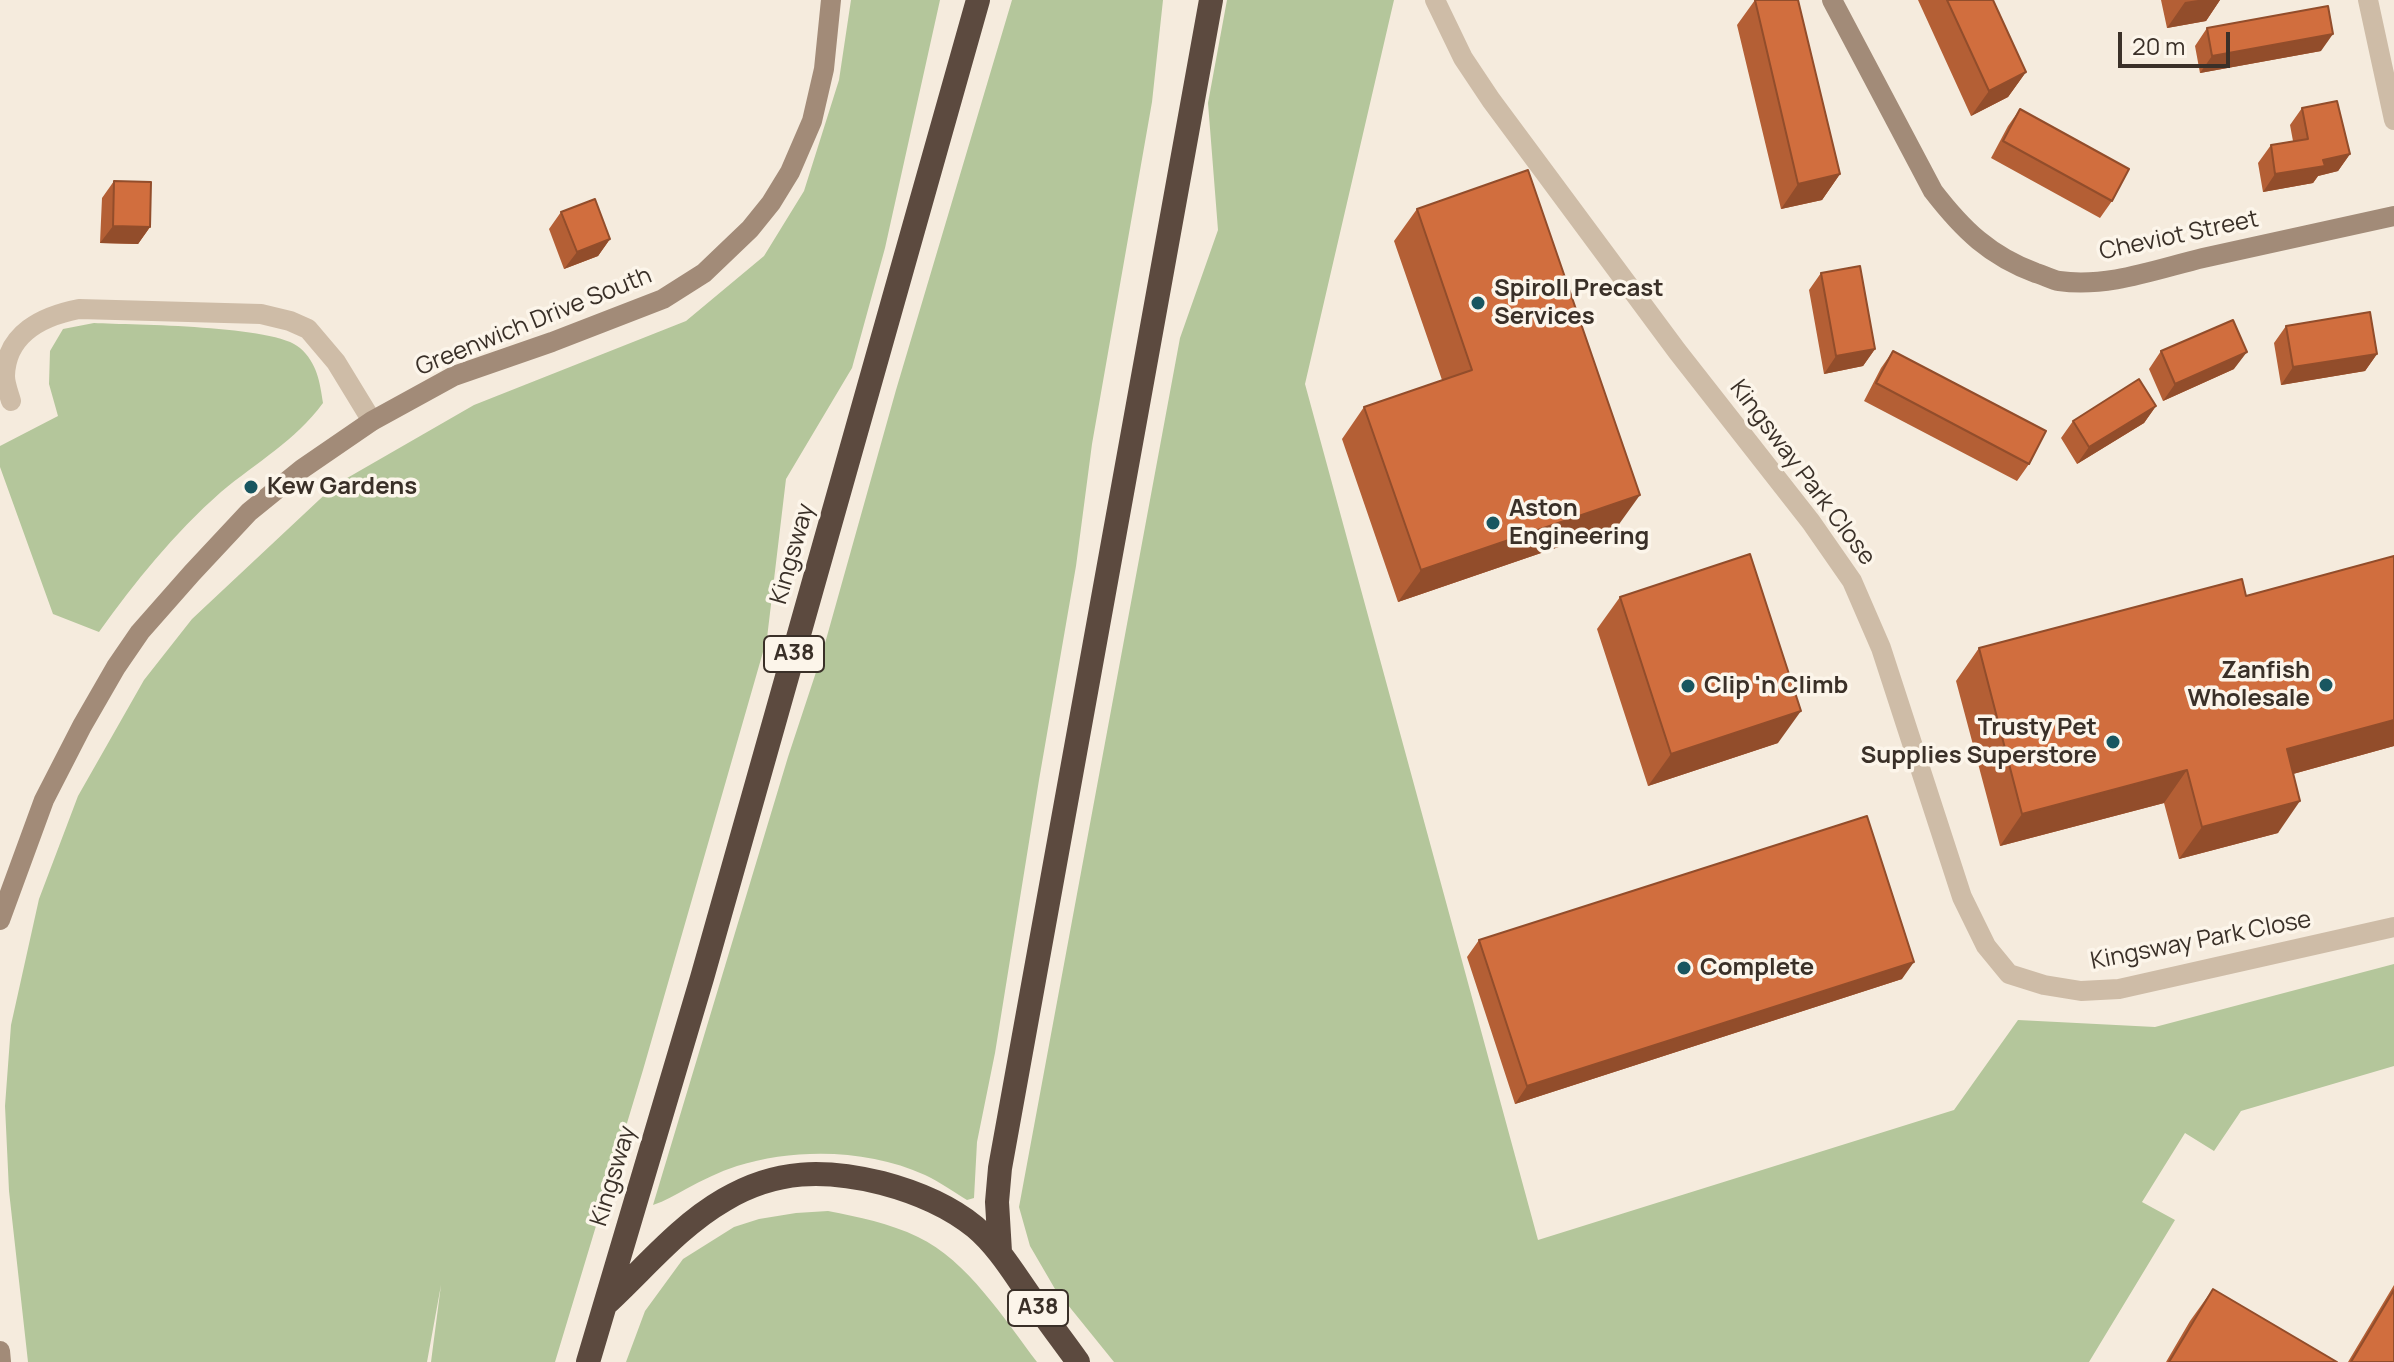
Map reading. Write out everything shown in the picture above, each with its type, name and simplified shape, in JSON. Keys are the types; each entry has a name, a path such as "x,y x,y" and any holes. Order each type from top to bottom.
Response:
{"highway":[{"name":"Kingsway","path":"604,1306 702,978 978,0"},
{"path":"1000,1252 997,1202 1000,1168 1211,0"},
{"name":"A38","path":"588,1362 604,1306 694,1220 722,1201 764,1181 798,1174 840,1174 923,1196 953,1211 1000,1252 1078,1362"}],"street":[{"name":"Greenwich Drive South","path":"0,920 44,800 116,667 140,632 249,512 302,469 372,421 454,376 663,299 711,266 750,229 790,172 812,121 820,94 831,0"},
{"name":"Kingsway Park Close","path":"1435,0 1463,58 1491,100 1677,351 1811,522 1852,581 1881,648 1962,897 1986,946 2009,974 2044,985 2081,991 2119,989 2394,927"},
{"name":"Cheviot Street","path":"1832,0 1933,191 1980,244 2027,270 2058,281 2132,277 2394,216"},
{"path":"2368,0 2394,120"},
{"path":"11,401 5,377 11,351 20,335 58,313 79,309 261,314 308,329 336,362 372,421"},
{"path":"0,1351 1,1362"}],"green space":[{"path":"851,0 940,0 885,248 852,368 786,479 767,638 555,1362 431,1362 441,1285 427,1362 28,1362 9,1191 5,1106 11,1025 39,899 78,796 144,680 192,619 335,485 474,405 686,321 764,256 804,191 839,80"},
{"path":"1012,0 1163,0 1152,102 1092,444 1076,566 995,1053 977,1142 974,1198 967,1200 903,1166 856,1156 807,1154 737,1166 653,1205 822,654 896,390"},
{"path":"1227,0 1394,0 1305,384 1538,1240 1954,1110 2018,1020 2155,1027 2394,964 2394,1066 2241,1111 2214,1151 2185,1133 2142,1202 2175,1220 2089,1362 1114,1362 1055,1289 1030,1246 1019,1207 1180,338 1218,230 1208,103"},
{"path":"94,323 235,331 286,340 300,348 314,366 323,403 288,440 221,492 187,524 99,632 53,614 0,467 0,446 58,416 49,384 50,351 63,329"},
{"path":"828,1211 896,1228 936,1247 984,1292 1037,1362 626,1362 645,1311 683,1259 734,1227 759,1219"}],"building":[{"path":"1755,0 1798,0 1840,174 1798,184"},
{"path":"1947,0 1993,0 2026,72 1989,91"},
{"path":"2328,6 2333,34 2212,56 2207,28"},
{"path":"2337,101 2350,154 2323,160 2325,166 2275,174 2271,145 2308,139 2302,108"},
{"path":"2020,109 2129,169 2112,201 2003,141"},
{"path":"1528,170 1640,495 1421,570 1364,407 1472,370 1417,209"},
{"path":"114,181 151,182 150,227 113,226"},
{"path":"595,199 610,239 577,252 561,212"},
{"path":"1860,266 1875,349 1836,356 1821,273"},
{"path":"2370,312 2377,354 2293,367 2286,326"},
{"path":"2233,320 2247,352 2175,384 2161,351"},
{"path":"1893,351 2046,431 2029,464 1876,383"},
{"path":"2139,379 2156,406 2089,447 2073,421"},
{"name":"Clip 'n Climb","path":"1750,554 1801,711 1671,754 1620,597"},
{"path":"2394,556 2394,720 2287,749 2300,801 2202,827 2187,770 2022,814 1979,648 2242,579 2246,596"},
{"name":"Complete","path":"1867,816 1914,962 1527,1086 1479,940"},
{"path":"2213,1289 2337,1362 2169,1362"},
{"path":"2394,1290 2394,1362 2351,1362"}],"place":[{"name":"Spiroll Precast Services","path":"1478,303"},
{"name":"Kew Gardens","path":"251,487"},
{"name":"Aston Engineering","path":"1493,523"},
{"name":"Zanfish Wholesale","path":"2326,685"},
{"name":"Clip 'n Climb","path":"1688,686"},
{"name":"Trusty Pet Supplies Superstore","path":"2113,742"},
{"name":"Complete","path":"1684,968"}]}
